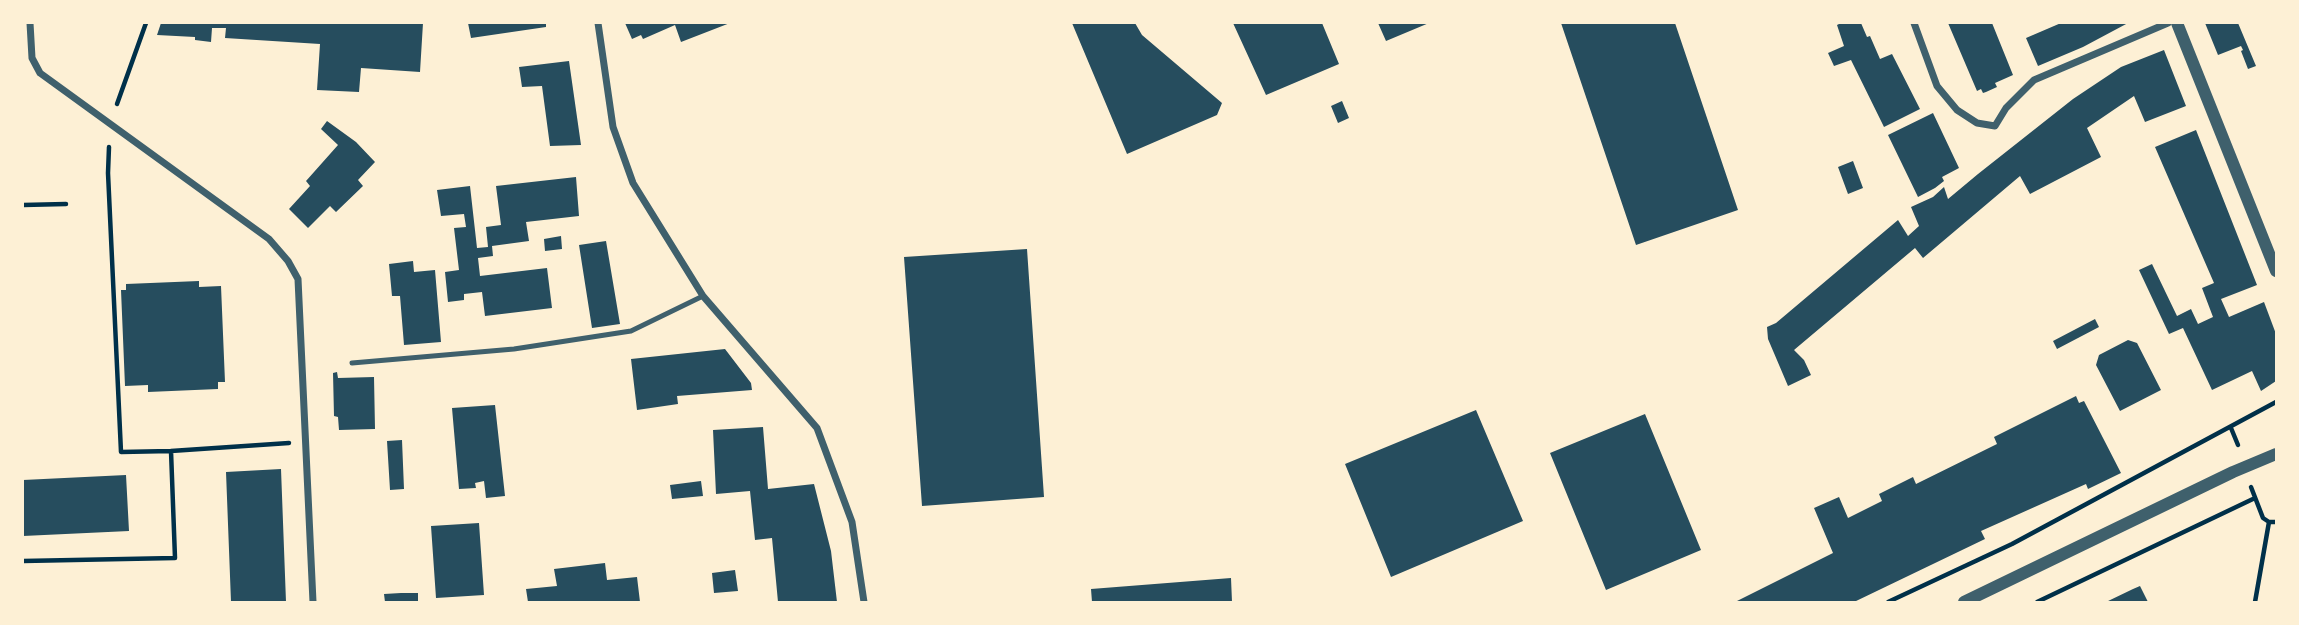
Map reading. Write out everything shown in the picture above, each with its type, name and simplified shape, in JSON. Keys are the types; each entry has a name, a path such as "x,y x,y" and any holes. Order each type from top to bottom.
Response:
{"street":[{"path":"30,23 32,58 40,73 270,239 288,261 298,279 313,602"},
{"path":"598,23 613,127 633,183 703,296 817,428 852,522 864,602"},
{"path":"1914,23 1937,86 1958,110 1977,123 1995,126 2006,108 2034,80 2168,23"},
{"path":"2177,23 2276,271"},
{"path":"1964,602 2233,472 2276,454"}],"lane":[{"path":"352,363 514,349 631,331 703,296"}],"path":[{"path":"146,23 110,124 108,173 121,452 307,442"},
{"path":"23,205 66,204"},
{"path":"1888,602 2012,544 2276,402"},
{"path":"2231,428 2237,444"},
{"path":"23,561 175,558 171,451"},
{"path":"2037,602 2255,498 2263,518 2276,522"},
{"path":"2255,602 2269,522"}],"building":[{"path":"161,23 423,23 420,72 361,68 359,92 317,90 320,44 225,38 226,28 212,28 211,42 195,40 195,37 157,35"},
{"path":"468,23 546,23 546,27 471,38"},
{"path":"625,23 730,23 681,42 675,25 643,39 641,35 632,39"},
{"path":"1072,23 1135,23 1142,35 1222,103 1217,115 1127,154"},
{"path":"1233,23 1322,23 1339,64 1266,95"},
{"path":"1378,23 1429,23 1386,41"},
{"path":"1561,23 1675,23 1738,210 1636,245"},
{"path":"1861,23 1880,59 1892,54 1920,109 1884,127 1851,60 1834,66 1828,53 1844,46 1837,25"},
{"path":"1948,23 1992,23 2013,75 1995,83 1997,87 1986,92 1983,93 1981,89 1977,91"},
{"path":"2061,23 2128,23 2083,47 2038,66 2026,38"},
{"path":"2205,23 2238,23 2256,66 2248,69 2241,46 2218,55"},
{"path":"2164,50 2186,106 2145,122 2134,96 2087,128 2101,157 2030,194 2020,176 1923,258 1915,248 1794,350 1804,360 1811,375 1788,386 1768,339 1767,327 1776,323 1898,220 1908,236 1919,226 1911,207 1933,197 1944,187 1948,199 2073,99 2121,67"},
{"path":"569,61 581,145 550,146 542,86 522,87 519,67"},
{"path":"1342,101 1349,118 1338,123 1331,106"},
{"path":"1933,113 1959,168 1942,177 1944,181 1935,188 1918,197 1888,135"},
{"path":"327,121 356,142 375,162 358,180 363,186 336,212 330,206 308,228 289,209 310,186 306,181 338,145 321,129"},
{"path":"2196,130 2257,285 2221,299 2229,317 2264,302 2276,334 2276,381 2261,391 2252,371 2212,390 2183,328 2169,334 2139,270 2152,264 2177,316 2191,309 2198,324 2213,317 2202,288 2214,283 2155,147"},
{"path":"1853,161 1863,188 1848,194 1838,167"},
{"path":"576,177 579,216 526,222 529,241 492,246 493,256 478,258 480,276 547,268 552,308 485,316 482,292 464,294 464,300 448,302 445,272 459,270 454,228 466,227 464,214 441,216 437,190 470,186 477,248 488,247 486,227 501,225 496,186"},
{"path":"561,236 562,249 545,251 544,239"},
{"path":"606,241 620,324 592,328 579,245"},
{"path":"1027,249 1044,497 922,506 904,257"},
{"path":"413,261 414,272 435,270 441,342 404,345 400,296 392,296 389,264"},
{"path":"199,281 199,287 221,286 225,382 218,382 218,389 148,392 148,385 125,386 121,290 126,290 126,284"},
{"path":"2095,319 2099,327 2057,349 2053,341"},
{"path":"2128,340 2137,343 2161,390 2120,411 2096,365 2099,355"},
{"path":"725,349 751,383 752,390 677,396 678,404 637,410 631,359"},
{"path":"337,372 338,378 374,377 375,429 339,430 338,417 334,416 333,373"},
{"path":"2076,396 2079,403 2084,401 2121,473 2088,489 2086,484 1981,531 1985,539 1854,602 1735,602 1833,553 1814,508 1839,497 1848,518 1882,501 1879,494 1913,477 1916,484 1997,444 1994,437"},
{"path":"495,405 505,496 486,498 484,481 475,483 476,488 459,489 452,408"},
{"path":"1476,410 1523,521 1391,577 1345,464"},
{"path":"1645,414 1701,550 1606,590 1550,453"},
{"path":"763,427 768,489 814,484 831,551 837,602 778,602 772,538 755,540 750,491 716,494 713,430"},
{"path":"402,440 404,489 390,490 387,441"},
{"path":"281,469 286,602 231,602 226,472"},
{"path":"126,475 129,531 23,536 23,480"},
{"path":"701,481 703,496 672,499 670,485"},
{"path":"479,523 484,595 436,598 431,526"},
{"path":"605,563 607,580 637,577 640,602 528,602 526,589 557,586 554,569"},
{"path":"735,570 738,591 714,593 712,573"},
{"path":"1231,578 1232,602 1092,602 1091,589"},
{"path":"2140,586 2148,602 2106,602 2133,589"},
{"path":"418,593 418,602 385,602 384,594"}]}
